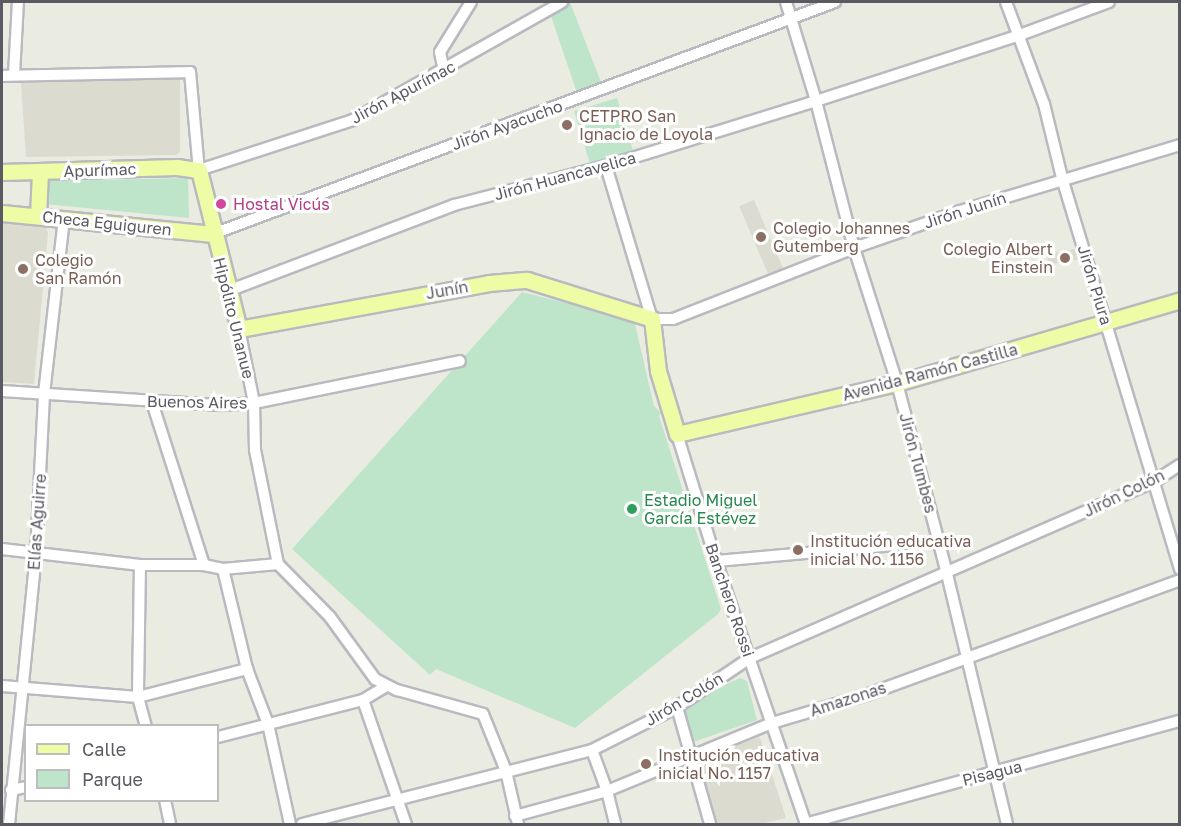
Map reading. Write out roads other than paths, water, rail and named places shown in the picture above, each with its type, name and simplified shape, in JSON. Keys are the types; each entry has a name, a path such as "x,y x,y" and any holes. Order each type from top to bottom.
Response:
{"main road":[{"name":"Apurímac","path":"2,172 177,167 199,170"},
{"name":"Hipólito Unanue","path":"199,170 213,234 239,329"},
{"path":"38,216 40,172"},
{"name":"Checa Eguiguren","path":"2,213 213,234"},
{"name":"Junín","path":"239,329 489,282 527,280 652,319"},
{"name":"Avenida Ramón Castilla","path":"677,434 897,383 1179,300"},
{"name":"Banchero Rossi","path":"652,319 658,371 677,434"}],"street":[{"path":"2,76 14,75 18,2"},
{"path":"444,71 440,52 471,2"},
{"name":"Jirón Apurímac","path":"199,170 353,120 444,71 562,2"},
{"name":"Jirón Tumbes","path":"786,2 816,101 854,248 897,383 939,541 996,771 1007,825"},
{"name":"Jirón Ayacucho","path":"213,234 835,2"},
{"name":"Jirón Piura","path":"1006,2 1044,104 1062,178 1155,481 1179,570"},
{"name":"Jirón Huancavelica","path":"228,291 454,206 606,166 816,101 1017,36 1109,2"},
{"name":"Hipólito Unanue","path":"14,75 190,72 199,170"},
{"name":"Jirón Junín","path":"652,319 673,319 854,248 1062,178 1179,145"},
{"name":"Banchero Rossi","path":"606,166 652,319"},
{"name":"Elías Aguirre","path":"9,825 36,553 44,394 64,219"},
{"name":"Hipólito Unanue","path":"239,329 254,403 255,450 278,564"},
{"name":"Buenos Aires","path":"2,391 152,402 221,405 254,403 460,360"},
{"path":"152,402 204,565"},
{"name":"Banchero Rossi","path":"677,434 716,561 805,824"},
{"name":"Jirón Colón","path":"302,825 592,750 676,707 750,658 947,574 1155,481 1179,465"},
{"path":"716,561 939,541"},
{"path":"2,549 140,565 204,565 223,569 278,564 330,617 367,670 386,686 483,714 506,771 517,820"},
{"path":"140,565 138,697 145,724"},
{"path":"223,569 247,669 267,724 290,825"},
{"name":"Amazonas","path":"517,820 607,790 772,723 866,695 1179,580"},
{"path":"2,686 138,697 247,669"},
{"path":"219,736 363,700 386,686"},
{"path":"363,700 400,800 406,825"},
{"path":"676,707 710,825"},
{"name":"Pisagua","path":"805,824 1179,721"},
{"path":"592,750 607,790 615,825"},
{"path":"11,790 24,787"},
{"path":"165,802 170,825"}],"place":[{"name":"CETPRO San Ignacio de Loyola","path":"567,125"},
{"name":"Hostal Vicús","path":"221,204"},
{"name":"Colegio Johannes Gutemberg","path":"761,237"},
{"name":"Colegio Albert Einstein","path":"1065,258"},
{"name":"Colegio San Ramón","path":"23,269"},
{"name":"Estadio Miguel García Estévez","path":"632,509"},
{"name":"Institución educativa inicial No. 1156","path":"798,550"},
{"name":"Institución educativa inicial No. 1157","path":"646,764"}]}
